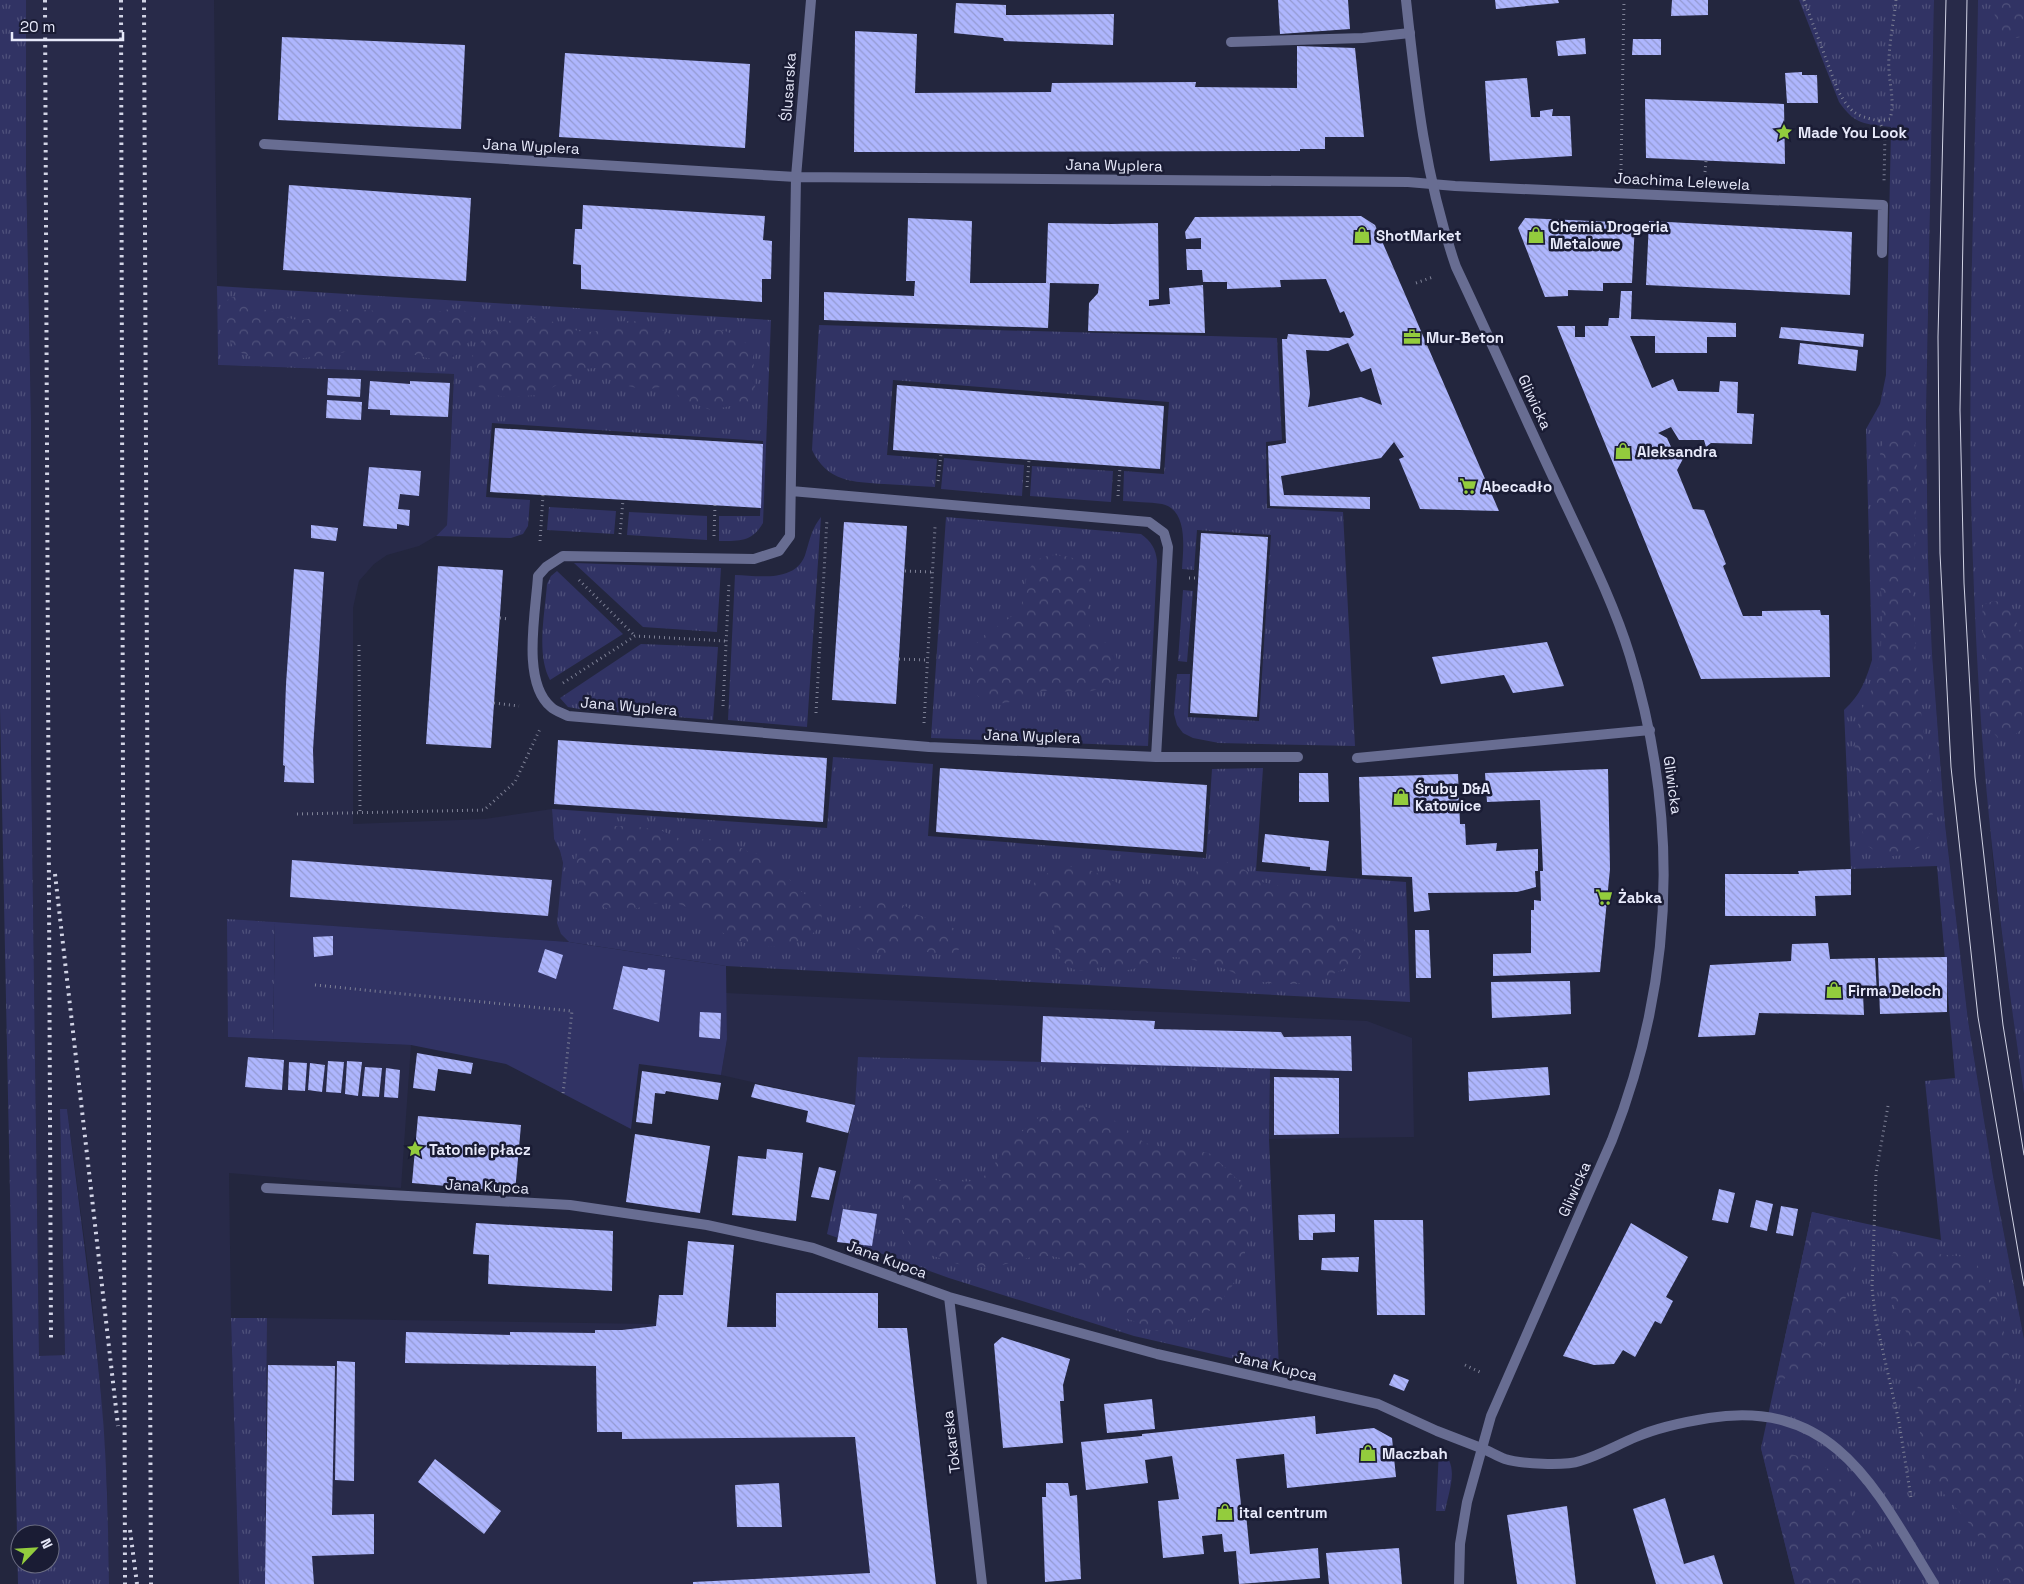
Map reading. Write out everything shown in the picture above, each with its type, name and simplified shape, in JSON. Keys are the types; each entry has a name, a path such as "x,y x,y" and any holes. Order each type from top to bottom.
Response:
{"street":[{"name":"Ślusarska","path":"796,177 811,0"},
{"name":"Gliwicka","path":"1406,0 1422,134 1442,226 1456,267 1604,590 1630,654 1650,730 1664,831 1661,947 1642,1049 1612,1140 1491,1416 1467,1502 1460,1544 1459,1584"},
{"path":"1230,42 1363,38 1410,33"},
{"name":"Jana Wyplera","path":"264,144 796,177 1408,182 1432,184"},
{"path":"550,707 538,689 532,666 538,576 546,567 563,556 754,559 779,552 790,536 796,177"},
{"name":"Joachima Lelewela","path":"1432,184 1883,205"},
{"path":"1882,253 1883,205"},
{"path":"791,491 1149,522 1164,533 1168,547 1156,757"},
{"name":"Jana Wyplera","path":"550,707 568,716 922,747 1156,757 1298,757"},
{"path":"1357,758 1650,730"},
{"name":"Jana Kupca","path":"266,1188 570,1205 707,1225 813,1248 949,1297 1157,1354 1378,1404 1437,1431 1506,1459 1541,1464 1579,1462 1638,1436 1682,1422 1745,1414 1787,1420 1823,1437 1850,1460 1880,1497 1934,1584"},
{"name":"Tokarska","path":"949,1297 982,1584"}],"path":[{"path":"1621,193 1624,0"},
{"path":"1804,0 1838,91 1845,103 1852,113 1880,121 1890,119 1893,108 1888,59 1896,0"},
{"path":"1880,121 1885,134 1883,205"},
{"path":"1416,283 1438,274"},
{"path":"814,737 829,494"},
{"path":"538,576 543,495"},
{"path":"618,557 623,500"},
{"path":"922,747 936,504"},
{"path":"721,729 731,559"},
{"path":"557,560 636,636"},
{"path":"905,571 932,572"},
{"path":"543,696 636,636 726,641"},
{"path":"359,646 360,812"},
{"path":"899,659 927,660"},
{"path":"298,814 484,810 515,782 550,707"},
{"path":"315,985 572,1011 563,1094"},
{"path":"1888,1106 1876,1173 1872,1288 1876,1321 1899,1422 1912,1502"},
{"path":"1465,1365 1487,1375"}],"shaded area":[{"path":"26,0 214,0 218,365 454,374 447,525 436,536 419,546 387,555 374,564 359,581 353,608 353,824 485,819 552,809 554,839 563,863 561,934 569,942 228,919 228,1037 411,1045 401,1188 229,1173 231,1318 239,1584 109,1584 107,1487 101,1396 90,1281 67,1109 60,1109 65,1355 39,1357 31,755 31,420 26,165"},
{"path":"1934,0 1978,0 1970,399 1974,582 1984,753 1993,862 2024,1094 2024,1339 1993,1176 1968,1020 1945,824 1932,653 1928,558 1926,419"},
{"path":"726,993 1367,1021 1412,1038 1414,1137 1269,1139 1270,1069 859,1057 855,1105 721,1075 727,1039"},
{"path":"267,1318 907,1328 936,1584 265,1584"}],"green space":[{"path":"0,0 26,0 26,165 31,420 31,755 39,1356 65,1355 60,1109 67,1109 101,1395 108,1513 109,1584 18,1584 18,1574 60,1574 60,1524 17,1524 0,707"},
{"path":"1799,0 1934,0 1926,419 1928,558 1932,653 1945,824 1968,1020 1993,1176 2024,1339 2024,1584 1795,1584 1761,1448 1812,1212 1941,1240 1925,1081 1955,1078 1937,866 1851,869 1844,710 1855,699 1862,687 1872,660 1866,429 1880,404 1886,375 1891,127 1861,122 1850,115 1839,102"},
{"path":"1978,0 2024,0 2024,1094 2004,950 1989,818 1978,680 1974,588 1970,372"},
{"path":"1991,0 2024,0 2024,36 2016,38 2002,34 1997,24"},
{"path":"217,286 771,320 763,523 750,537 733,541 719,541 719,516 760,516 763,441 492,423 486,497 530,500 528,526 523,534 511,538 436,536 447,525 454,374 218,365"},
{"path":"232,297 245,299 258,308 298,320 346,310 422,315 457,309 469,314 473,319 474,326 469,341 464,348 453,357 446,359 428,358 380,348 303,358 262,359 245,355 233,346 231,342 227,324 226,301"},
{"path":"538,318 585,332 598,331 619,323 635,321 651,325 680,339 714,330 733,334 753,350 756,382 753,394 750,402 711,410 684,400 670,389 660,387 645,390 628,386 596,368 583,369 540,395 506,397 489,394 478,386 472,373 471,358 482,340 490,332 513,319"},
{"path":"819,325 1277,338 1282,440 1266,442 1267,508 1343,512 1355,746 1219,743 1193,738 1183,733 1177,725 1174,714 1177,674 1190,674 1188,717 1259,721 1271,535 1197,530 1194,570 1182,569 1183,542 1177,514 1171,508 1162,504 1123,501 1124,471 1164,474 1169,402 893,380 887,455 937,459 935,487 852,481 825,469 812,450"},
{"path":"1904,424 1914,434 1917,462 1913,603 1917,682 1932,793 1933,827 1924,845 1904,855 1884,857 1868,846 1858,821 1859,800 1854,751 1860,713 1874,685 1881,647 1882,605 1876,525 1876,491 1881,447 1891,427"},
{"path":"944,458 1024,465 1022,496 941,489"},
{"path":"1032,466 1113,471 1111,502 1030,496"},
{"path":"549,507 616,511 614,534 547,530"},
{"path":"629,512 707,516 707,540 627,535"},
{"path":"821,517 807,727 728,720 735,575 776,576 795,569 802,562 813,529"},
{"path":"946,517 1141,534 1148,539 1154,549 1157,561 1148,746 931,738"},
{"path":"1050,555 1079,561 1089,571 1091,579 1088,611 1090,627 1095,636 1113,649 1119,671 1114,680 1109,684 1090,691 1036,692 1014,701 999,704 983,699 976,694 971,684 971,657 975,646 990,631 1007,620 1021,605 1029,569 1036,560"},
{"path":"574,563 721,568 717,632 643,627"},
{"path":"557,571 623,634 550,680 543,658 542,633 547,584 551,576"},
{"path":"1183,590 1193,591 1187,662 1178,661"},
{"path":"1993,601 2004,602 2013,615 2020,630 2023,646 2020,682 2022,729 2011,738 1998,738 1991,730 1982,618 1983,605"},
{"path":"641,644 718,647 713,720 579,709 568,707 560,698"},
{"path":"833,757 933,764 928,836 1206,858 1212,769 1263,768 1256,871 1406,882 1410,1002 726,966 569,942 561,934 557,923 563,863 554,839 552,809 827,828"},
{"path":"611,826 631,826 660,830 685,841 710,839 727,841 751,853 761,854 771,859 798,889 822,907 819,927 803,939 783,946 773,947 752,945 732,938 696,913 672,902 657,903 619,912 607,909 593,901 582,889 576,875 576,858 583,840 601,829"},
{"path":"1222,861 1239,866 1262,882 1285,887 1300,894 1332,923 1348,926 1365,939 1359,957 1347,967 1325,977 1314,981 1293,984 1261,982 1205,963 1177,957 1158,958 1127,970 1104,967 1075,970 1066,964 1057,953 1054,925 1034,897 1034,883 1052,871 1068,867 1083,868 1125,886 1141,890 1159,890 1170,887 1200,870"},
{"path":"876,899 892,899 918,915 962,932 960,948 953,956 930,953 911,946 898,947 881,955 858,949 852,932 852,918 860,906"},
{"path":"227,919 275,922 273,1039 228,1037"},
{"path":"275,922 569,942 726,966 727,1039 721,1075 639,1064 631,1129 506,1064 411,1045 273,1039"},
{"path":"858,1057 1270,1068 1269,1139 1279,1369 1134,1336 949,1278 827,1234 855,1105"},
{"path":"1078,1104 1098,1111 1145,1143 1174,1150 1193,1149 1211,1154 1241,1183 1249,1200 1250,1222 1243,1265 1232,1286 1221,1301 1209,1311 1168,1330 1157,1331 1116,1314 1103,1301 1084,1268 1074,1261 1051,1256 1032,1257 998,1266 979,1267 958,1264 933,1256 910,1245 902,1229 905,1219 903,1197 917,1184 929,1179 948,1182 976,1181 992,1171 1006,1142 1018,1135 1043,1114 1066,1105"},
{"path":"1812,1212 1845,1220 1851,1256 1851,1280 1836,1321 1821,1347 1802,1368 1775,1384"},
{"path":"1905,1246 1921,1247 1938,1254 1966,1257 1977,1265 1995,1290 2024,1425 2024,1584 2005,1584 1991,1556 1973,1528 1939,1488 1925,1459 1920,1434 1919,1398 1912,1345 1892,1301 1887,1278 1893,1252"},
{"path":"231,1318 267,1318 265,1584 239,1584"},
{"path":"1761,1448 1808,1459 1819,1464 1829,1470 1846,1487 1859,1527 1873,1550 1872,1584 1795,1584"},
{"path":"1439,1450 1446,1455 1452,1469 1451,1486 1445,1511 1436,1511"}],"building":[{"path":"1278,0 1348,0 1350,29 1280,34"},
{"path":"1495,0 1558,0 1559,3 1496,9"},
{"path":"1672,0 1708,0 1708,15 1671,16"},
{"path":"956,3 1006,5 1006,15 1114,14 1113,45 1004,41 1003,38 954,33"},
{"path":"855,31 917,34 915,93 1051,92 1052,83 1196,82 1195,87 1297,88 1297,46 1355,48 1364,137 1325,137 1325,149 1300,149 1300,151 854,152"},
{"path":"282,37 465,45 461,129 278,120"},
{"path":"1585,38 1586,54 1558,56 1556,41"},
{"path":"1633,39 1661,39 1661,55 1632,55"},
{"path":"565,53 750,64 745,148 559,137"},
{"path":"1802,72 1802,75 1817,75 1818,103 1787,103 1785,73"},
{"path":"1527,78 1531,117 1540,117 1540,111 1553,109 1552,116 1570,116 1572,156 1490,161 1485,81"},
{"path":"1645,99 1784,104 1785,164 1646,158"},
{"path":"289,185 471,198 466,281 283,270"},
{"path":"583,205 765,216 763,240 772,241 771,279 762,279 762,302 581,289 581,265 573,264 575,229 582,229"},
{"path":"1361,216 1375,225 1499,511 1420,509 1399,459 1404,457 1394,442 1381,458 1281,476 1284,495 1370,497 1370,509 1270,506 1268,446 1286,443 1282,339 1287,339 1288,334 1350,338 1354,335 1344,311 1340,313 1326,279 1280,280 1281,287 1227,289 1227,282 1203,282 1202,270 1187,270 1186,249 1201,249 1201,238 1186,239 1185,232 1195,217","holes":["1348,343 1361,372 1371,368 1382,405 1361,397 1308,407 1310,394 1306,350 1328,351"]},
{"path":"908,218 972,221 970,283 1046,283 1048,223 1158,223 1159,299 1149,300 1149,306 1170,304 1169,288 1203,285 1205,333 1088,331 1089,303 1098,293 1099,284 1050,283 1048,328 824,320 824,292 914,296 915,281 906,281"},
{"path":"1525,218 1635,223 1632,283 1603,283 1603,291 1568,290 1568,296 1545,297 1518,228"},
{"path":"1649,221 1852,232 1850,295 1646,285"},
{"path":"1621,291 1632,291 1631,319 1736,323 1736,337 1707,337 1707,353 1655,353 1655,336 1630,336 1652,388 1673,379 1678,391 1719,392 1720,381 1738,382 1737,413 1754,414 1752,444 1711,443 1706,447 1704,440 1679,440 1671,427 1658,433 1667,438 1672,449 1684,457 1677,470 1693,509 1704,510 1726,564 1723,566 1743,616 1762,616 1762,611 1820,610 1821,615 1829,615 1830,677 1701,679 1557,326 1575,326 1575,337 1585,337 1585,326 1608,326 1609,318 1619,318"},
{"path":"1781,327 1864,334 1863,347 1779,338"},
{"path":"1800,343 1858,350 1856,371 1798,364"},
{"path":"328,378 361,379 360,397 327,395"},
{"path":"370,381 410,384 410,381 450,383 448,417 390,415 390,410 368,409"},
{"path":"897,385 1164,406 1160,469 893,450"},
{"path":"327,400 362,402 361,420 326,418"},
{"path":"495,428 763,444 761,508 490,492"},
{"path":"369,467 421,471 419,496 400,494 398,509 410,510 409,526 397,524 397,529 363,526"},
{"path":"844,522 907,526 896,704 832,700"},
{"path":"311,525 338,528 336,541 311,538"},
{"path":"1201,533 1268,537 1257,717 1190,713"},
{"path":"438,566 503,570 491,748 426,744"},
{"path":"294,569 324,572 313,750 314,783 284,782 286,684"},
{"path":"1547,642 1564,686 1513,693 1504,675 1441,684 1432,657"},
{"path":"558,740 827,758 823,822 554,804"},
{"path":"940,768 1207,785 1203,852 936,832"},
{"path":"1608,769 1610,869 1600,972 1493,976 1493,954 1531,953 1531,910 1534,910 1534,900 1541,901 1540,871 1543,871 1540,800 1487,802 1485,773"},
{"path":"1299,773 1328,773 1329,802 1299,802"},
{"path":"1458,774 1460,824 1465,824 1466,845 1497,843 1496,851 1538,849 1538,871 1535,871 1536,887 1517,892 1428,893 1430,910 1414,912 1412,877 1362,875 1359,777"},
{"path":"1265,834 1329,841 1326,871 1310,870 1310,867 1262,862"},
{"path":"292,860 552,880 548,916 290,897"},
{"path":"1851,869 1851,895 1815,896 1816,916 1725,916 1725,874 1799,874 1798,871"},
{"path":"1415,930 1429,930 1431,978 1416,978"},
{"path":"333,936 333,955 314,957 313,937"},
{"path":"1828,943 1830,959 1875,958 1877,994 1863,994 1864,1015 1759,1013 1755,1035 1698,1037 1710,965 1791,961 1792,944"},
{"path":"545,949 563,955 556,979 538,972"},
{"path":"1947,957 1947,1012 1880,1014 1878,958"},
{"path":"623,966 647,970 648,968 665,970 659,1022 613,1009"},
{"path":"1570,981 1571,1014 1492,1018 1491,982"},
{"path":"700,1012 721,1013 720,1039 699,1037"},
{"path":"1043,1016 1155,1021 1154,1029 1281,1032 1284,1037 1351,1036 1352,1071 1041,1062"},
{"path":"417,1053 473,1063 471,1074 438,1069 435,1091 413,1088"},
{"path":"248,1057 284,1060 282,1090 245,1087"},
{"path":"328,1061 344,1062 341,1093 326,1092"},
{"path":"347,1061 362,1062 358,1096 345,1094"},
{"path":"289,1062 307,1063 305,1091 288,1090"},
{"path":"310,1063 325,1065 322,1092 308,1090"},
{"path":"365,1067 382,1068 379,1097 362,1096"},
{"path":"1548,1067 1550,1095 1469,1101 1468,1072"},
{"path":"386,1068 400,1070 398,1098 384,1097"},
{"path":"642,1071 721,1083 718,1100 666,1091 665,1094 655,1093 652,1124 636,1122"},
{"path":"1274,1077 1339,1078 1339,1134 1274,1135"},
{"path":"755,1084 855,1105 848,1133 806,1122 808,1111 751,1097"},
{"path":"418,1116 521,1125 515,1192 412,1183"},
{"path":"635,1134 710,1146 700,1213 626,1202"},
{"path":"767,1149 803,1153 796,1221 732,1215 738,1156 766,1159"},
{"path":"819,1167 836,1171 829,1200 811,1197"},
{"path":"1719,1189 1735,1193 1728,1223 1712,1220"},
{"path":"1756,1200 1773,1204 1767,1231 1750,1227"},
{"path":"1781,1206 1798,1209 1793,1236 1776,1233"},
{"path":"843,1209 877,1214 872,1246 837,1242"},
{"path":"1335,1214 1335,1232 1313,1233 1313,1240 1299,1240 1298,1215"},
{"path":"1374,1220 1423,1220 1425,1315 1377,1315"},
{"path":"476,1223 613,1231 612,1291 488,1284 489,1255 473,1254"},
{"path":"1631,1223 1688,1257 1666,1297 1673,1301 1661,1324 1655,1321 1635,1357 1623,1350 1614,1364 1594,1365 1563,1356"},
{"path":"688,1241 734,1245 727,1327 776,1327 776,1293 878,1293 878,1328 907,1328 936,1584 693,1584 693,1582 870,1573 855,1437 622,1439 622,1432 597,1432 596,1366 405,1363 406,1332 510,1335 510,1332 595,1333 595,1330 622,1330 656,1326 659,1295 683,1295"},
{"path":"1359,1257 1358,1272 1321,1270 1322,1258"},
{"path":"1002,1337 1070,1359 1063,1385 1064,1401 1060,1401 1063,1443 1003,1448 994,1344"},
{"path":"337,1361 355,1362 354,1481 335,1480"},
{"path":"268,1365 335,1366 332,1515 374,1514 374,1554 312,1556 314,1584 265,1584"},
{"path":"1394,1374 1409,1380 1404,1391 1389,1385"},
{"path":"1152,1399 1155,1429 1107,1433 1104,1404"},
{"path":"1315,1416 1316,1434 1374,1428 1392,1438 1396,1477 1287,1488 1284,1454 1236,1459 1242,1514 1246,1514 1250,1554 1318,1548 1320,1578 1239,1584 1236,1551 1224,1552 1222,1534 1202,1536 1204,1554 1163,1558 1158,1501 1179,1499 1172,1456 1145,1460 1148,1483 1086,1490 1081,1442"},
{"path":"435,1459 501,1511 484,1534 418,1482"},
{"path":"779,1483 782,1527 737,1527 735,1485"},
{"path":"1046,1483 1068,1483 1070,1496 1077,1495 1081,1579 1045,1582 1042,1497 1046,1497"},
{"path":"1665,1498 1684,1564 1714,1555 1723,1584 1656,1584 1633,1509"},
{"path":"1567,1506 1576,1584 1517,1584 1507,1515"},
{"path":"1399,1548 1402,1584 1329,1584 1326,1553"}],"tram line":[{"path":"1946,0 1938,337 1940,553 1951,767 1978,1017 2024,1286"},
{"path":"1967,0 1960,410 1964,583 1975,777 2003,1025 2024,1155"}],"railway":[{"path":"45,0 51,1342"},
{"path":"121,0 125,1584"},
{"path":"144,0 151,1584"},
{"path":"55,874 118,1426"},
{"path":"130,1530 137,1584"}],"place":[{"name":"Made You Look","path":"1784,132"},
{"name":"ShotMarket","path":"1362,235"},
{"name":"Chemia Drogeria Metalowe","path":"1536,235"},
{"name":"Mur-Beton","path":"1412,337"},
{"name":"Aleksandra","path":"1623,451"},
{"name":"Abecadło","path":"1468,486"},
{"name":"Śruby D&A Katowice","path":"1401,797"},
{"name":"Żabka","path":"1604,897"},
{"name":"Firma Deloch","path":"1834,990"},
{"name":"Tato nie płacz","path":"415,1149"},
{"name":"Maczbah","path":"1368,1453"},
{"name":"ital centrum","path":"1225,1512"}]}
